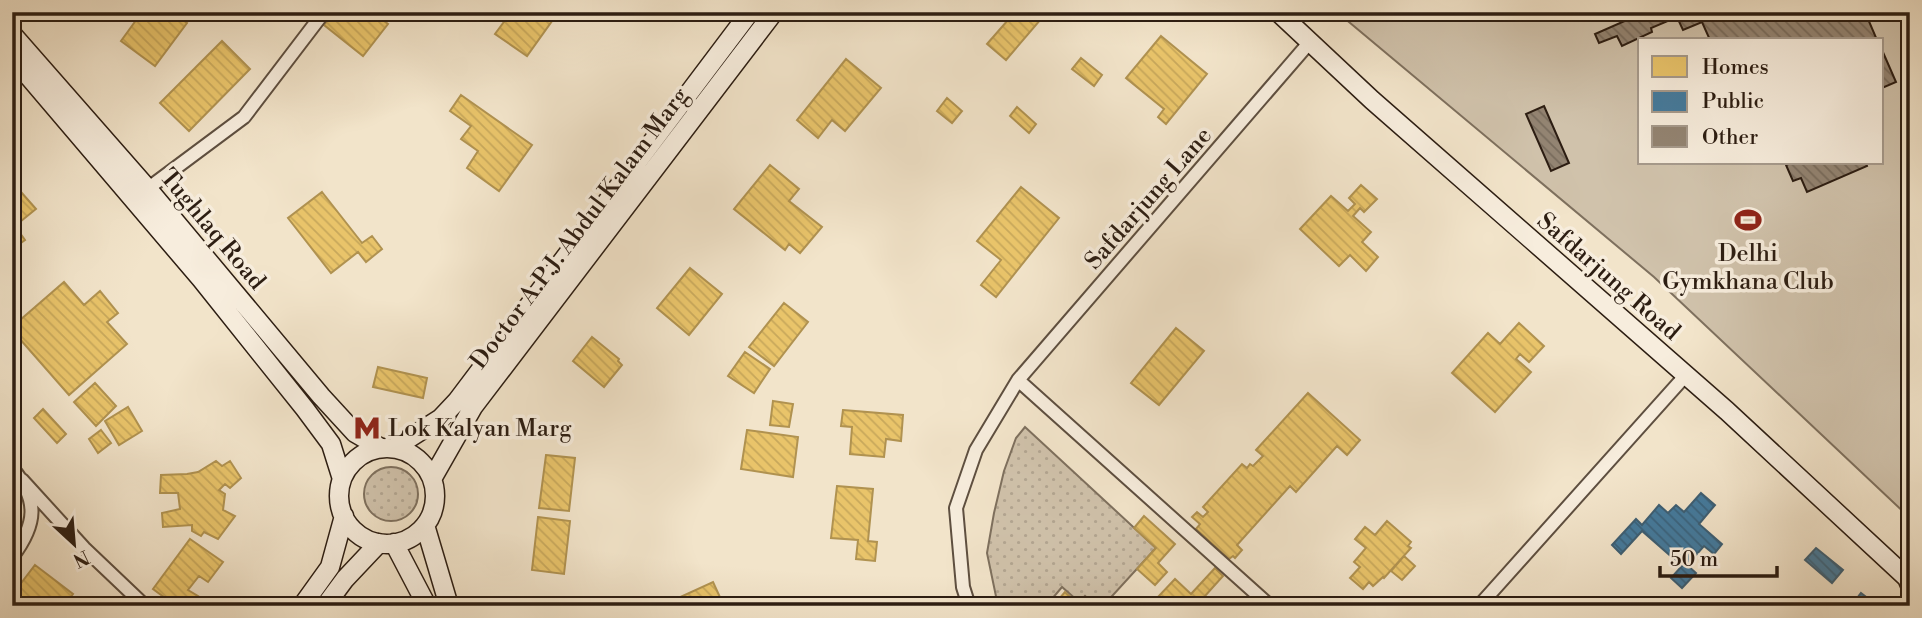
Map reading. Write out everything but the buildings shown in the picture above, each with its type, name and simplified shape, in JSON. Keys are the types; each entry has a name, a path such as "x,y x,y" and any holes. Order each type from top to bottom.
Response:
{"main road":[{"name":"Doctor A.P.J. Abdul Kalam Marg","path":"387,448 441,418 457,401 750,12"},
{"name":"Doctor A.P.J. Abdul Kalam Marg","path":"432,479 473,408 774,12"},
{"name":"Safdarjung Road","path":"1278,12 1309,43 1727,411 1909,581"},
{"name":"Tughlaq Road","path":"12,34 141,195 201,279 331,444 342,480"},
{"name":"Tughlaq Road","path":"14,61 141,195 355,433 387,448"},
{"path":"330,599 387,543 411,537 425,525 434,508 432,479 425,466 414,456 387,448 360,456 349,466 342,480 340,504 344,516 359,534 387,543 427,606"},
{"path":"302,606 330,567 344,516"},
{"path":"425,525 449,606"}],"street":[{"path":"141,195 244,117 323,13"},
{"name":"Safdarjung Lane","path":"969,606 963,587 956,508 976,450 1018,380 1309,43"},
{"path":"1479,606 1685,376"},
{"path":"1018,380 1270,606"},
{"path":"12,468 84,548 145,606"},
{"path":"12,557 24,541 31,524 31,502 22,480"}],"shaded area":[{"name":"Delhi Gymkhana Club","path":"1337,12 1910,12 1910,518 1654,277"},
{"path":"1025,427 1156,548 1103,606 1096,606 1085,596 1079,602 1062,587 1046,606 998,606 987,553 1004,471 1016,438"},
{"path":"391,467 410,475 418,494 410,513 391,521 372,513 364,494 372,475"}],"place":[{"name":"Delhi Gymkhana Club","path":"1748,220"},
{"name":"Lok Kalyan Marg","path":"367,428"}]}
